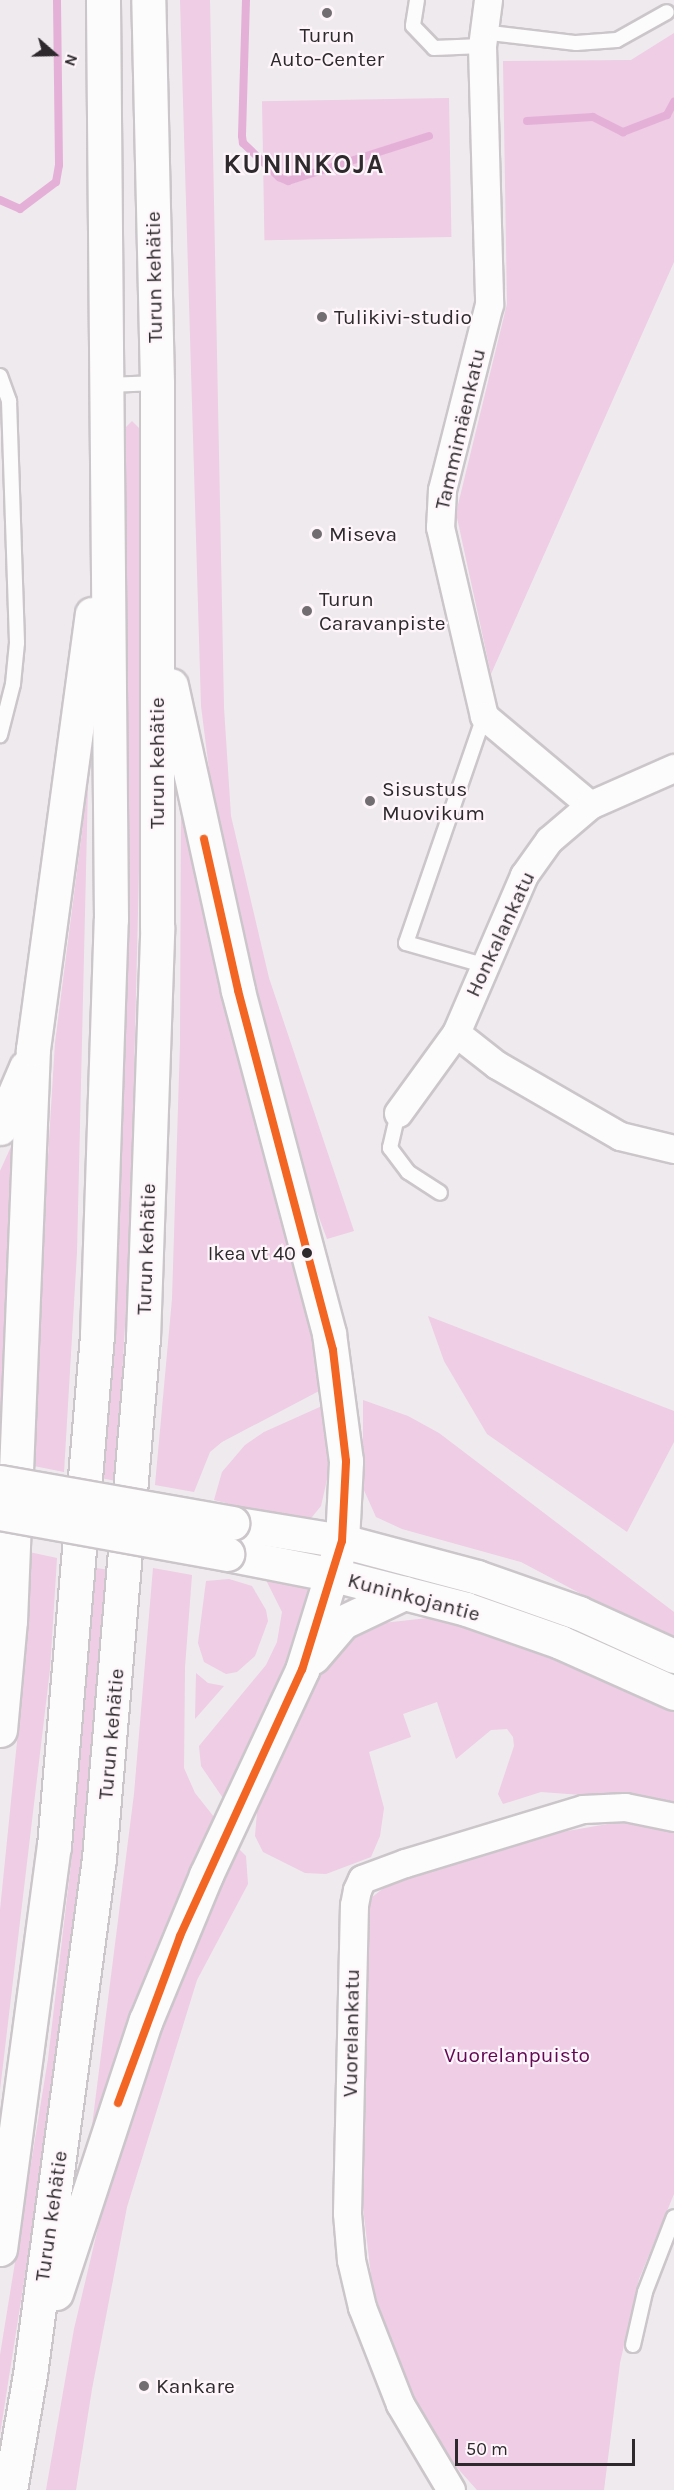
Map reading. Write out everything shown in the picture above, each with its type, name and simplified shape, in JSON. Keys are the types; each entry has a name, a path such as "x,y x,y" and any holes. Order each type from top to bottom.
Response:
{"main road":[{"path":"0,2249 54,1846 97,1335 111,919 103,0"},
{"name":"Turun kehätie","path":"10,2490 30,2374 99,1858 143,1338 157,927 157,383 148,0"},
{"path":"0,1730 10,1621 33,1049 108,499"},
{"path":"30,2374 146,2020 206,1875 251,1784 302,1670 334,1575 342,1541 346,1461 333,1350 238,990 158,623"},
{"path":"0,1128 33,1049"},
{"name":"Kuninkojantie","path":"0,1482 230,1538 334,1575 466,1609 560,1642 674,1694"},
{"name":"Kuninkojantie","path":"0,1513 230,1538 342,1541 400,1555 526,1593 674,1656"},
{"path":"302,1670 343,1622 404,1593"}],"street":[{"name":"Tammimäenkatu","path":"484,716 443,549 438,514 489,304 482,39 488,0"},
{"path":"484,716 590,805"},
{"name":"Honkalankatu","path":"398,1113 456,1033 483,965 524,874 549,840 590,805 674,768"},
{"path":"456,1033 497,1065 620,1136 674,1149"},
{"name":"Vuorelankatu","path":"451,2490 391,2383 362,2307 351,2260 347,2201 357,1890 362,1880 405,1863 583,1809 625,1807 674,1817"}],"lane":[{"path":"417,0 413,26 434,48 482,39 576,43 617,40 667,12"},
{"path":"0,376 9,401 5,489 17,643 13,684 0,735"},
{"path":"108,385 157,383"},
{"path":"483,965 406,943 484,716"},
{"path":"398,1113 390,1148 408,1172 440,1193"},
{"path":"633,2345 645,2292 674,2217"}],"green space":[{"path":"180,0 210,0 224,708 231,816 269,978 354,1231 327,1239 289,1136 215,816 201,706"},
{"path":"674,33 674,262 491,674 456,513 507,304 503,61 631,60"},
{"path":"449,98 451,237 264,240 262,101"},
{"path":"132,421 140,429 139,870 130,1238 116,1481 101,1478 118,1237 123,1080 126,427"},
{"path":"88,785 77,1252 64,1472 29,1465 55,1043"},
{"path":"181,813 253,1115 320,1353 319,1391 222,1442 210,1452 194,1492 155,1485 172,1299 180,1044"},
{"path":"14,1140 0,1459 0,1171"},
{"path":"428,1316 674,1411 674,1442 627,1532 487,1434 444,1361"},
{"path":"363,1400 408,1416 439,1433 674,1612 674,1643 521,1562 402,1529 376,1517 363,1488"},
{"path":"322,1406 330,1437 328,1475 321,1506 312,1517 288,1519 214,1500 222,1472 245,1445 264,1432"},
{"path":"29,1552 57,1558 50,1669 0,2090 0,1910 25,1663"},
{"path":"96,1568 110,1570 84,1850 36,2205 0,2434 0,2355 48,2059 73,1847"},
{"path":"153,1568 192,1575 185,1667 184,1768 195,1793 218,1822 91,2134 134,1794"},
{"path":"265,1578 308,1585 306,1613 227,1804 201,1766 199,1746 266,1665 277,1642 282,1612"},
{"path":"229,1579 252,1586 266,1610 268,1621 255,1656 237,1672 226,1674 204,1662 198,1643 206,1581"},
{"path":"428,1618 534,1645 674,1707 674,1808 636,1799 541,1792 503,1804 498,1794 514,1746 513,1737 507,1729 491,1730 456,1759 437,1702 403,1714 411,1737 369,1752 384,1808 380,1836 371,1857 326,1874 305,1873 263,1852 255,1836 258,1801 329,1658 352,1633 374,1624"},
{"path":"196,1673 208,1683 224,1686 195,1719"},
{"name":"Vuorelanpuisto","path":"625,1821 674,1832 674,2194 639,2279 620,2363 604,2490 477,2490 452,2462 414,2403 393,2352 372,2284 361,2190 360,1920 371,1898 394,1880 533,1837"},
{"path":"236,1846 246,1856 248,1884 197,1980 127,2207 92,2389 76,2490 46,2490 74,2329 111,2173 160,2026"}],"waterway":[{"path":"0,200 20,209 56,182 59,165 57,0"},
{"path":"246,0 243,143 279,177 288,181 429,136"},
{"path":"527,121 593,117 623,132 667,115 674,102"}],"transit line":[{"path":"118,2103 180,1936 302,1670 342,1541 346,1461 333,1350 238,990 204,839"}],"place":[{"name":"Turun Auto-Center","path":"327,13"},
{"name":"Tulikivi-studio","path":"322,317"},
{"name":"Miseva","path":"317,534"},
{"name":"Turun Caravanpiste","path":"307,611"},
{"name":"Sisustus Muovikum","path":"370,801"},
{"name":"Ikea vt 40","path":"307,1253"},
{"name":"Kankare","path":"144,2386"}],"district":[{"name":"KUNINKOJA","path":"304,165"}]}
